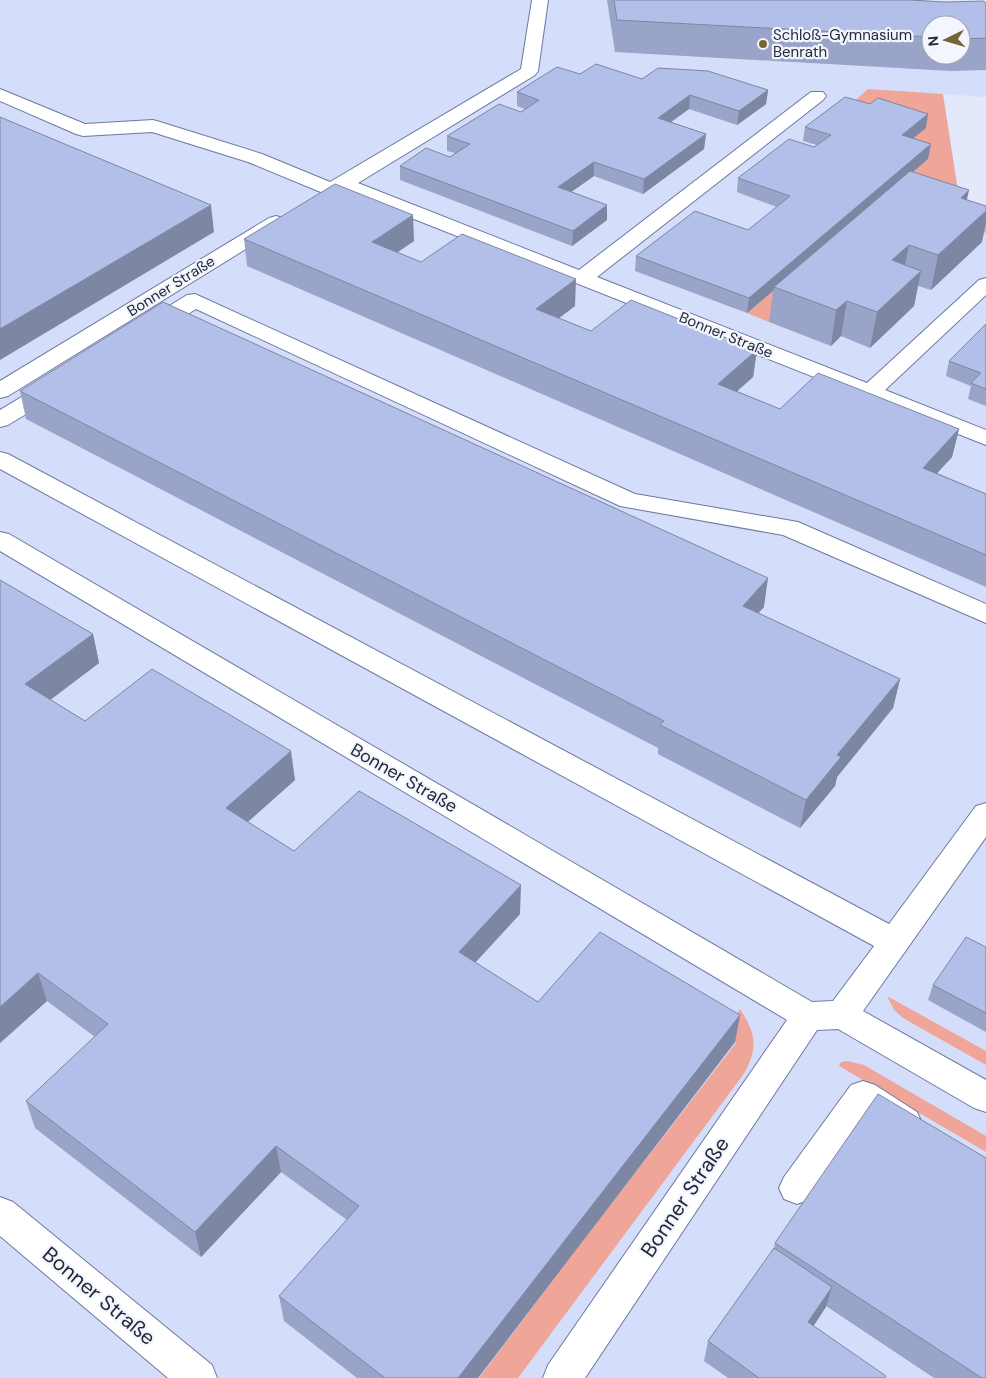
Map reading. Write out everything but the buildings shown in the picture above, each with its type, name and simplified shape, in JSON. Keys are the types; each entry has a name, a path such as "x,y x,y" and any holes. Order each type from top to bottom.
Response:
{"lane":[{"path":"329,190 529,71 540,0"},
{"name":"Bonner Straße","path":"0,94 83,130 153,126 255,158 329,190 582,278 986,438"},
{"path":"582,278 817,96"},
{"name":"Bonner Straße","path":"0,391 288,214"},
{"path":"870,392 986,284"},
{"path":"128,342 195,300 629,501 789,528 986,614"},
{"path":"0,420 77,373"},
{"path":"0,459 894,942"},
{"name":"Bonner Straße","path":"0,540 825,1015 986,1097"},
{"name":"Bonner Straße","path":"562,1378 825,1015 894,942 986,814"},
{"path":"796,1188 863,1096 928,1138"},
{"name":"Bonner Straße","path":"0,1214 198,1378"}],"shaded area":[{"path":"0,0 850,0 986,7 986,97 943,94 962,217 986,219 986,1378 0,1378"},
{"path":"868,89 943,94 962,217 986,219 986,233 904,205 769,322 747,313 928,159 900,149 925,128 851,104"},
{"path":"887,996 986,1051 986,1065 903,1018 894,1010"},
{"path":"740,1009 750,1027 754,1042 748,1066 743,1075 518,1378 479,1378 736,1043 723,1033"},
{"path":"847,1061 864,1065 986,1136 986,1152 839,1066 841,1062"}],"place":[{"name":"Schloß-Gymnasium Benrath","path":"763,44"}]}
